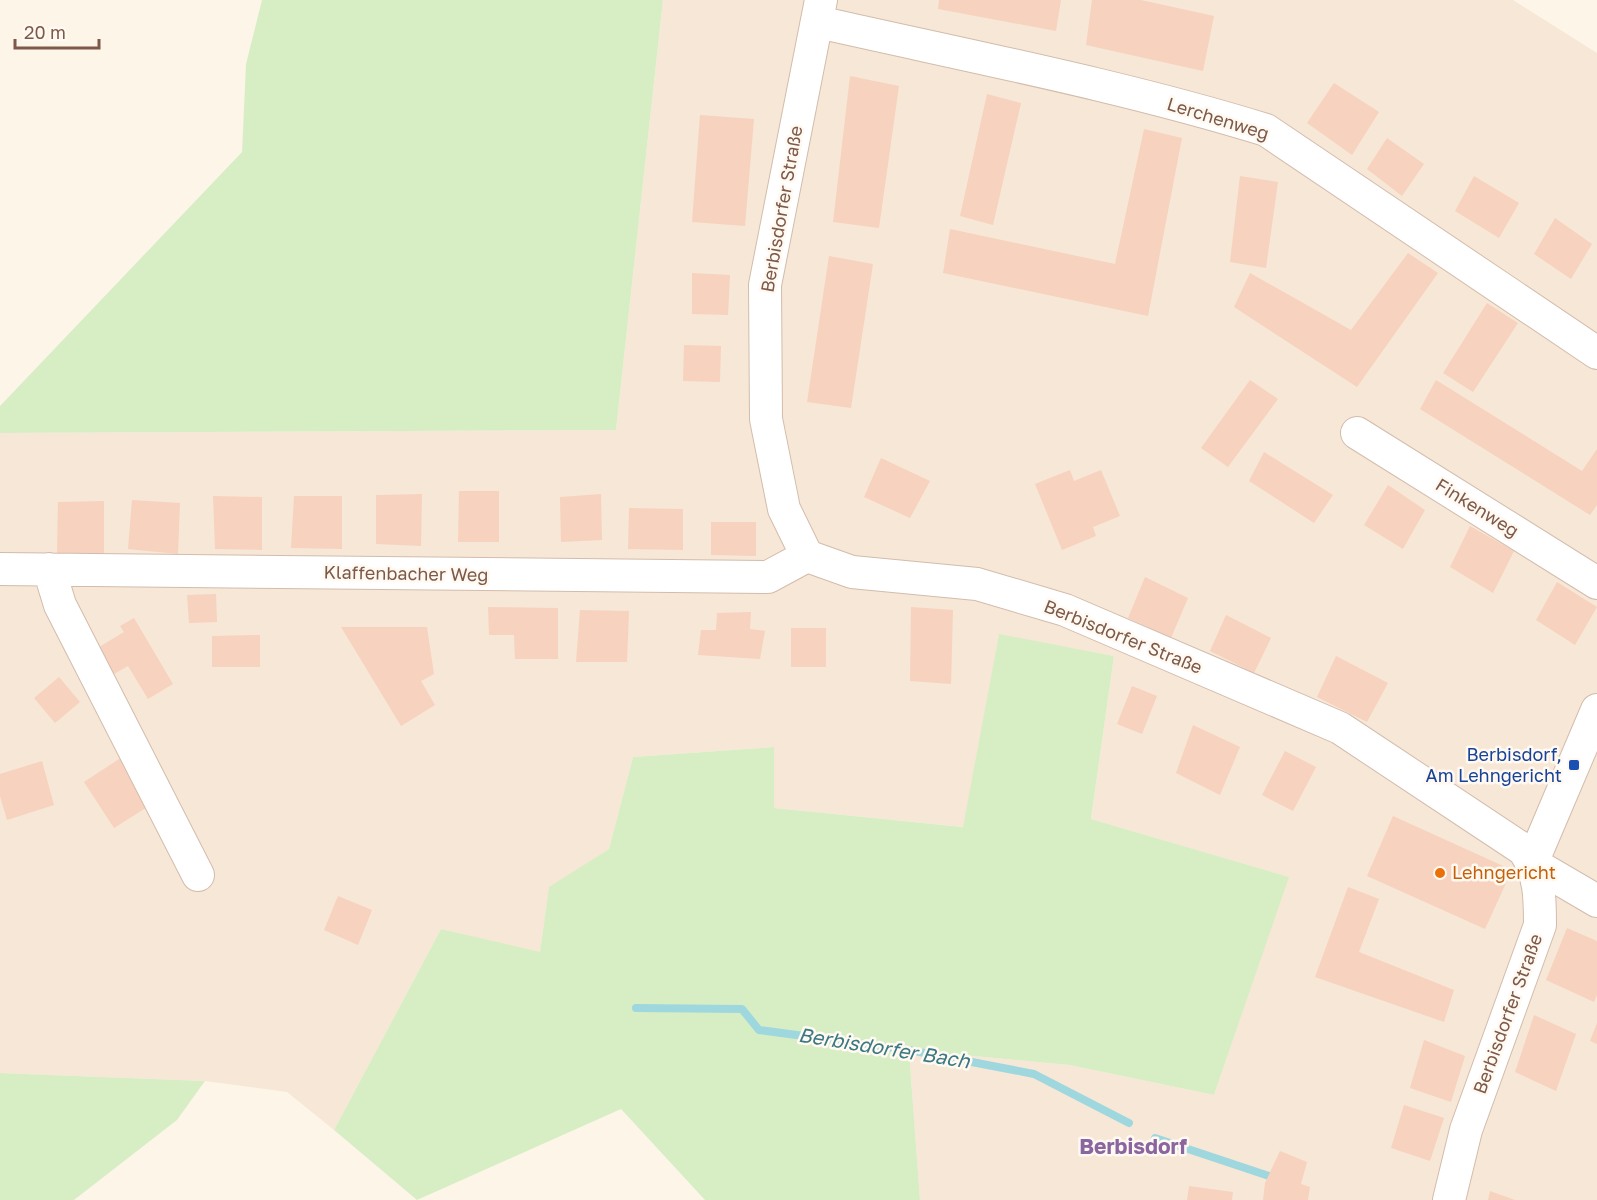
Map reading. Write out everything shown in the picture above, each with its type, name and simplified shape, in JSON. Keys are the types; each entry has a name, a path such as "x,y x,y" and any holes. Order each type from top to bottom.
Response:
{"street":[{"name":"Lerchenweg","path":"820,11 1057,75 1207,112 1266,130 1597,353"},
{"name":"Berbisdorfer Straße","path":"820,11 765,285 766,419 784,508 807,556 852,572 977,584 1065,610 1340,729 1508,837 1524,850 1532,863 1541,890 1540,925 1466,1130 1449,1200"},
{"name":"Finkenweg","path":"1357,433 1597,583"},
{"name":"Klaffenbacher Weg","path":"0,569 768,577 807,556"},
{"path":"49,569 60,604 198,875"},
{"path":"1597,710 1532,863 1597,901"}],"shaded area":[{"path":"663,0 1513,0 1597,53 1597,1200 920,1200 909,1050 1069,1065 1214,1095 1288,877 1091,819 1114,656 999,635 964,827 774,808 774,747 633,757 609,849 549,888 540,953 441,929 334,1130 287,1092 205,1081 0,1073 0,433 616,430"}],"green space":[{"path":"262,0 663,0 616,430 0,433 0,406 242,152 246,64"},
{"path":"999,634 1114,656 1091,819 1289,877 1214,1095 1069,1065 909,1050 920,1200 705,1200 621,1109 417,1200 334,1130 441,929 540,952 549,887 609,849 633,757 774,747 774,808 963,827"},
{"path":"0,1073 205,1081 177,1120 74,1200 0,1200"}],"building":[{"path":"939,0 1061,0 1056,31 938,9"},
{"path":"1092,0 1141,0 1214,16 1203,71 1086,45"},
{"path":"850,76 899,86 879,228 833,222"},
{"path":"1334,83 1379,112 1352,155 1307,123"},
{"path":"987,94 1021,103 993,225 960,216"},
{"path":"700,115 754,119 745,226 692,222"},
{"path":"1144,129 1182,138 1148,316 943,273 950,229 1115,264"},
{"path":"1387,138 1424,164 1402,196 1367,169"},
{"path":"1240,176 1278,182 1266,268 1230,262"},
{"path":"1474,176 1519,203 1499,238 1455,211"},
{"path":"1555,218 1592,244 1571,279 1534,254"},
{"path":"1408,253 1438,273 1357,387 1234,307 1250,273 1351,330"},
{"path":"829,256 873,264 851,408 807,402"},
{"path":"692,273 730,275 728,315 692,314"},
{"path":"1487,303 1518,323 1473,392 1443,373"},
{"path":"684,345 721,346 720,382 683,381"},
{"path":"1250,380 1278,399 1228,467 1201,448"},
{"path":"1436,380 1582,471 1597,449 1597,505 1590,515 1420,409"},
{"path":"1264,452 1333,495 1314,523 1249,481"},
{"path":"881,458 930,481 910,518 864,497"},
{"path":"1070,470 1074,481 1101,470 1120,516 1093,527 1096,536 1062,550 1035,484"},
{"path":"1388,485 1425,510 1403,549 1364,525"},
{"path":"459,491 499,491 499,542 458,542"},
{"path":"422,494 421,546 376,544 376,495"},
{"path":"601,494 602,540 561,542 560,497"},
{"path":"213,496 262,497 262,550 215,549"},
{"path":"294,496 342,496 342,549 291,548"},
{"path":"132,500 180,503 178,554 128,549"},
{"path":"104,501 104,557 57,555 58,502"},
{"path":"629,508 683,509 683,550 628,549"},
{"path":"711,522 756,522 756,556 711,555"},
{"path":"1470,526 1514,551 1493,593 1450,567"},
{"path":"1145,577 1188,598 1171,638 1128,618"},
{"path":"1557,582 1597,607 1575,645 1536,620"},
{"path":"216,594 217,622 189,623 187,595"},
{"path":"488,607 558,608 558,659 515,659 514,635 489,635"},
{"path":"911,607 953,610 951,684 910,681"},
{"path":"580,610 629,611 627,662 576,662"},
{"path":"751,612 750,629 765,631 760,659 698,655 701,630 716,630 717,613"},
{"path":"1226,615 1271,638 1254,673 1210,651"},
{"path":"134,618 173,684 148,699 128,666 114,674 99,647 124,632 120,626"},
{"path":"341,627 427,627 434,674 421,681 435,705 401,726"},
{"path":"791,628 826,628 826,667 791,667"},
{"path":"260,635 260,667 212,667 212,636"},
{"path":"1336,656 1388,683 1367,722 1317,697"},
{"path":"59,677 80,702 55,723 34,698"},
{"path":"1132,686 1157,696 1142,734 1117,724"},
{"path":"1193,725 1240,747 1220,795 1176,773"},
{"path":"1285,751 1316,767 1293,811 1262,795"},
{"path":"122,757 152,804 114,828 84,782"},
{"path":"42,761 54,805 7,820 0,796 0,774"},
{"name":"Lehngericht","path":"1393,816 1512,870 1485,929 1367,876"},
{"path":"1348,887 1379,899 1359,952 1454,990 1444,1022 1315,977"},
{"path":"338,896 372,910 358,945 324,930"},
{"path":"1567,928 1597,941 1597,995 1594,1002 1546,980"},
{"path":"1534,1015 1576,1034 1556,1091 1515,1072"},
{"path":"1597,1023 1597,1044 1590,1041"},
{"path":"1424,1040 1465,1056 1451,1102 1410,1088"},
{"path":"1404,1105 1444,1118 1430,1161 1391,1148"},
{"path":"1280,1151 1307,1162 1301,1184 1310,1187 1308,1200 1263,1200 1265,1183"},
{"path":"1189,1186 1233,1192 1232,1200 1187,1200"},
{"path":"1490,1191 1515,1200 1488,1200"}],"waterway":[{"name":"Berbisdorfer Bach","path":"636,1008 742,1009 759,1030 909,1050 1034,1074 1129,1123"},
{"name":"Berbisdorfer Bach","path":"1155,1138 1269,1176"}],"place":[{"name":"Berbisdorf, Am Lehngericht","path":"1574,765"},
{"name":"Lehngericht","path":"1440,873"}],"district":[{"name":"Berbisdorf","path":"1133,1147"}]}
